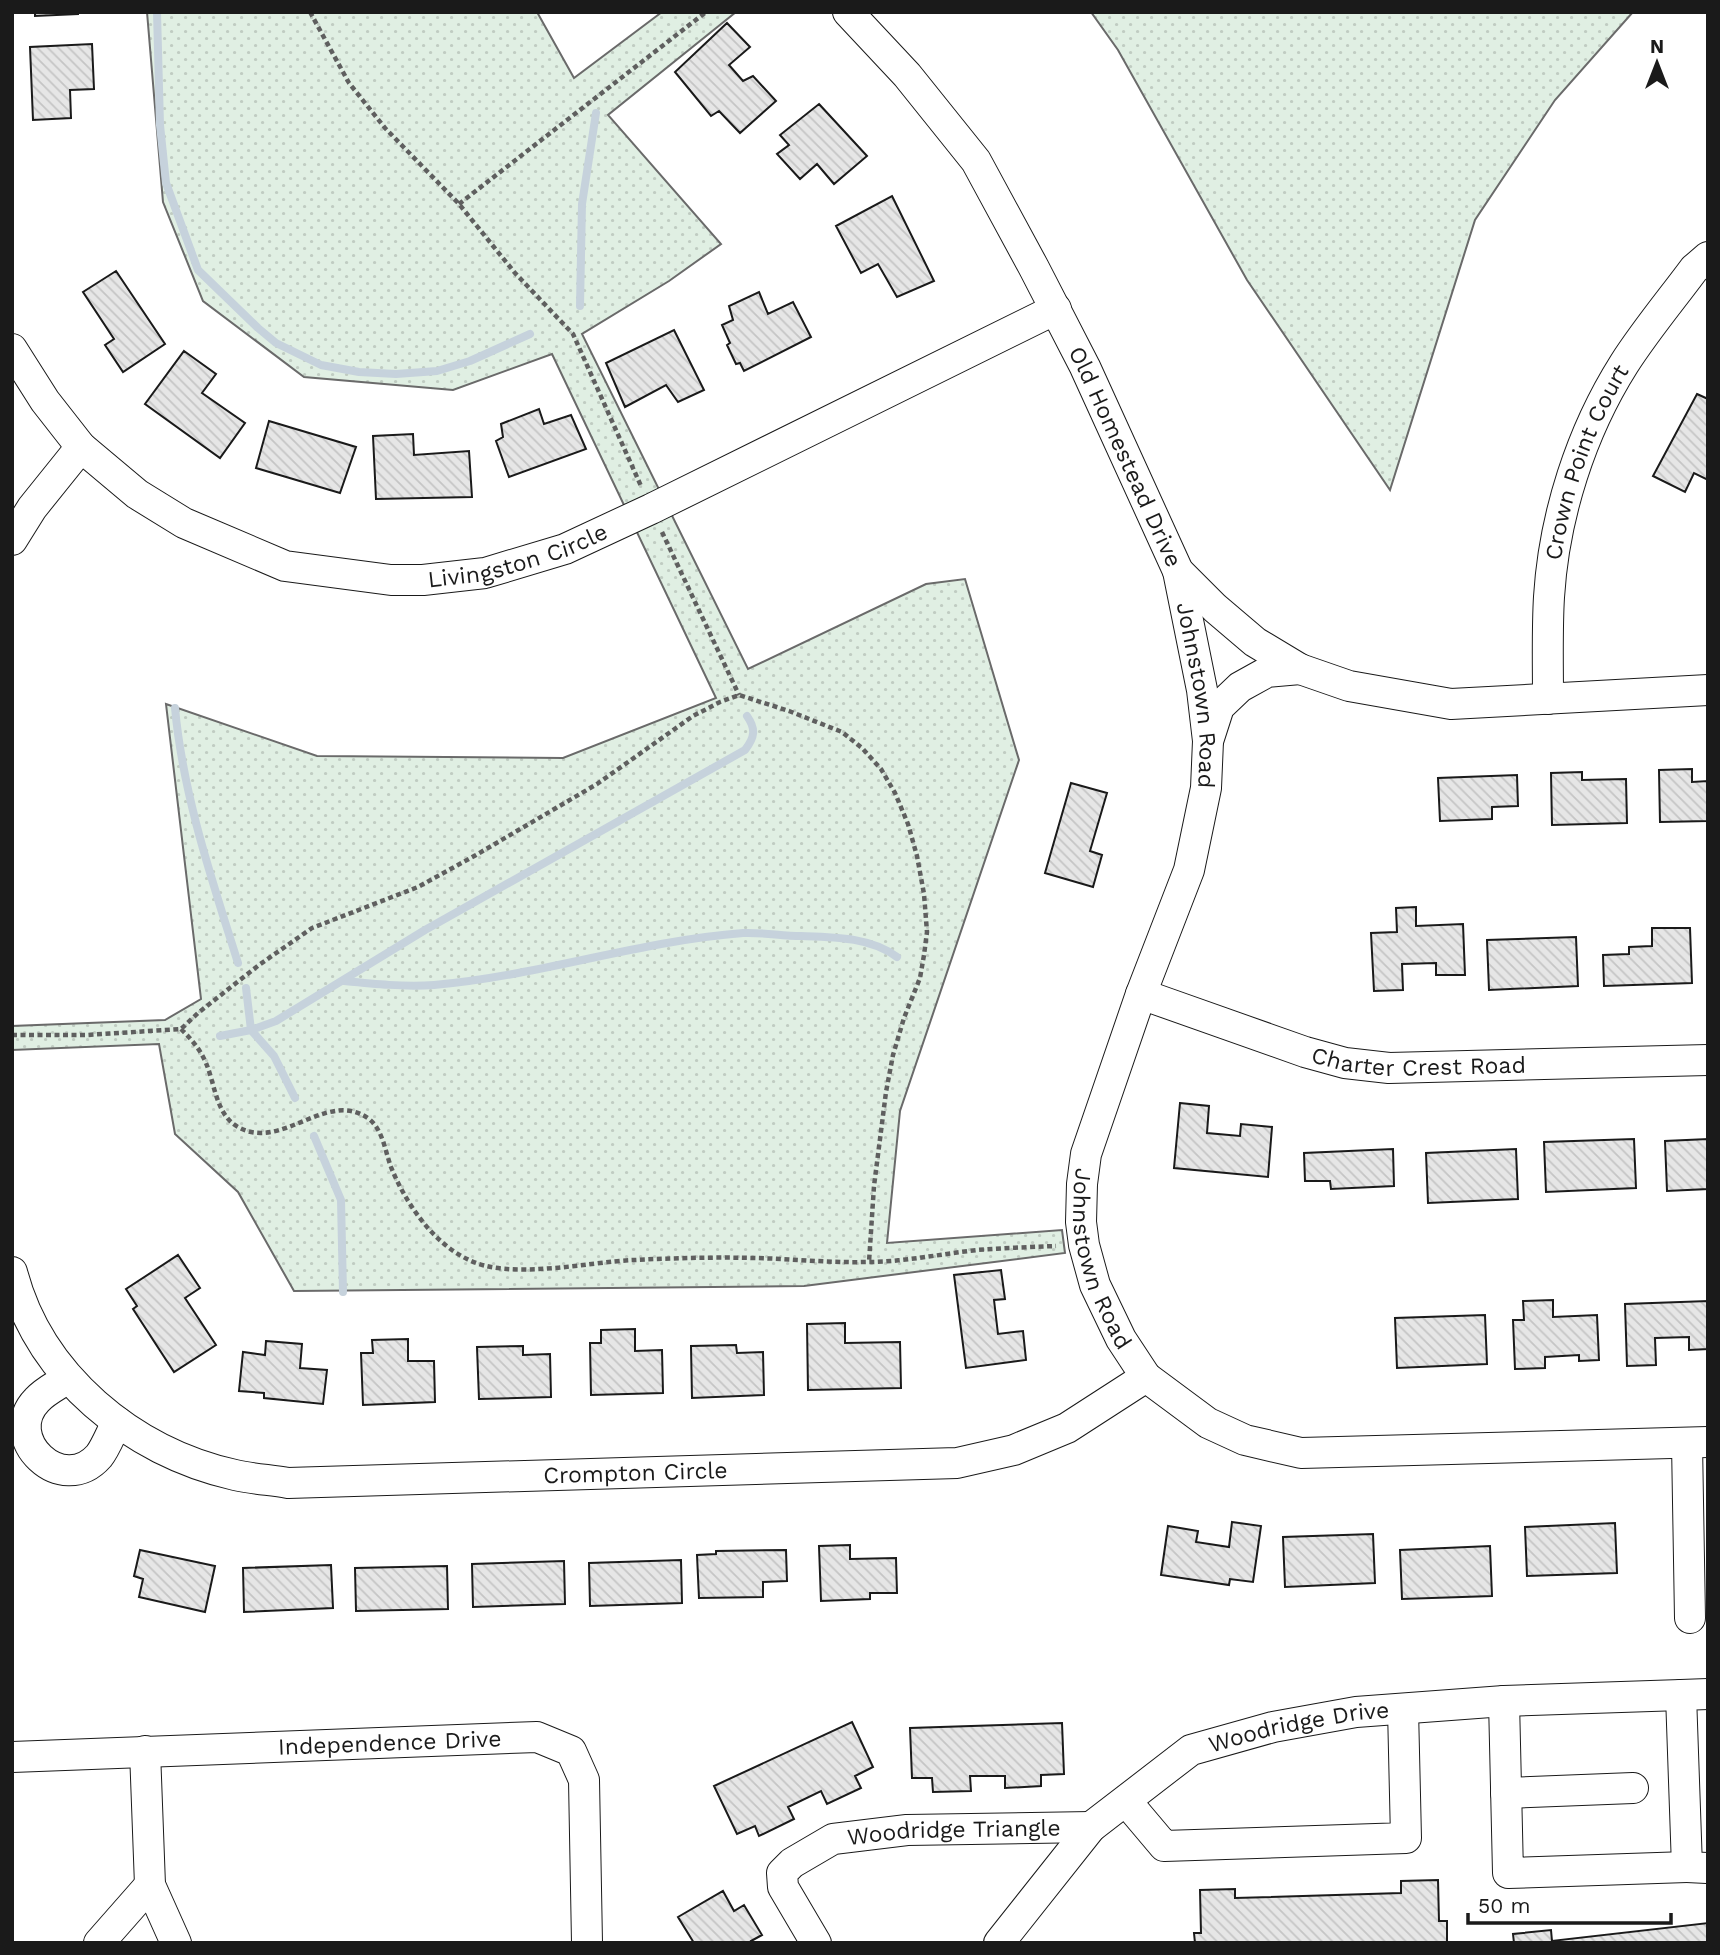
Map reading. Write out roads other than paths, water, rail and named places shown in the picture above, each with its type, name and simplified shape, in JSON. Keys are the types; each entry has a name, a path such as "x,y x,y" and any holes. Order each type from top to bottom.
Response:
{"street":[{"name":"Old Homestead Drive","path":"848,12 907,75 976,161 1056,309 1178,571 1215,608 1255,642 1300,669 1349,686 1451,704 1708,690"},
{"name":"Crown Point Court","path":"1548,699 1549,595 1556,542 1567,493 1598,411 1624,363 1694,269 1708,257"},
{"name":"Livingston Circle","path":"12,349 45,401 81,447 137,494 184,523 285,566 391,580 453,578 512,566 565,549 1056,309"},
{"path":"12,540 32,508 81,447"},
{"name":"Johnstown Road","path":"1178,571 1202,690 1208,741 1206,788 1189,870 1086,1154 1082,1184 1081,1222 1084,1245 1095,1285 1116,1328 1146,1377 1208,1423 1245,1440 1301,1452 1697,1442"},
{"path":"1208,741 1219,707 1240,687 1267,672 1300,669"},
{"name":"Charter Crest Road","path":"1142,994 1305,1052 1345,1063 1389,1068 1708,1060"},
{"name":"Crompton Circle","path":"12,1272 19,1296 41,1340 68,1378 117,1422 150,1444 184,1458 234,1475 288,1483 957,1463 1014,1450 1067,1428 1146,1377"},
{"path":"68,1378 35,1401 27,1415 27,1439 40,1460 54,1468 70,1470 86,1466 99,1456 117,1422"},
{"path":"1690,1618 1697,1442"},
{"path":"1504,1702 1508,1873 1698,1867 1695,1694"},
{"name":"Woodridge Drive","path":"1000,1942 1091,1827 1191,1750 1273,1727 1356,1712 1504,1702 1695,1694"},
{"path":"1126,1801 1164,1846 1406,1838 1403,1709"},
{"name":"Independence Drive","path":"12,1757 537,1737 571,1751 584,1780 587,1943"},
{"path":"145,1751 150,1885 176,1943"},
{"path":"1506,1793 1633,1788"},
{"name":"Woodridge Triangle","path":"817,1943 783,1887 782,1873 792,1863 834,1839 907,1830 1091,1827"},
{"path":"99,1943 150,1885"}],"waterway":[{"path":"157,12 160,125 166,183 198,270 258,328 276,343 321,365 359,372 396,374 437,371 470,361 530,334"},
{"path":"580,306 582,204 596,113"},
{"path":"175,708 192,805 238,963"},
{"path":"220,1036 251,1030 276,1021 425,930 745,750 753,733 747,716"},
{"path":"344,981 412,986 473,981 665,943 743,933 851,939 876,945 897,957"},
{"path":"246,988 251,1030 274,1056 295,1098"},
{"path":"314,1136 341,1200 343,1292"}]}
